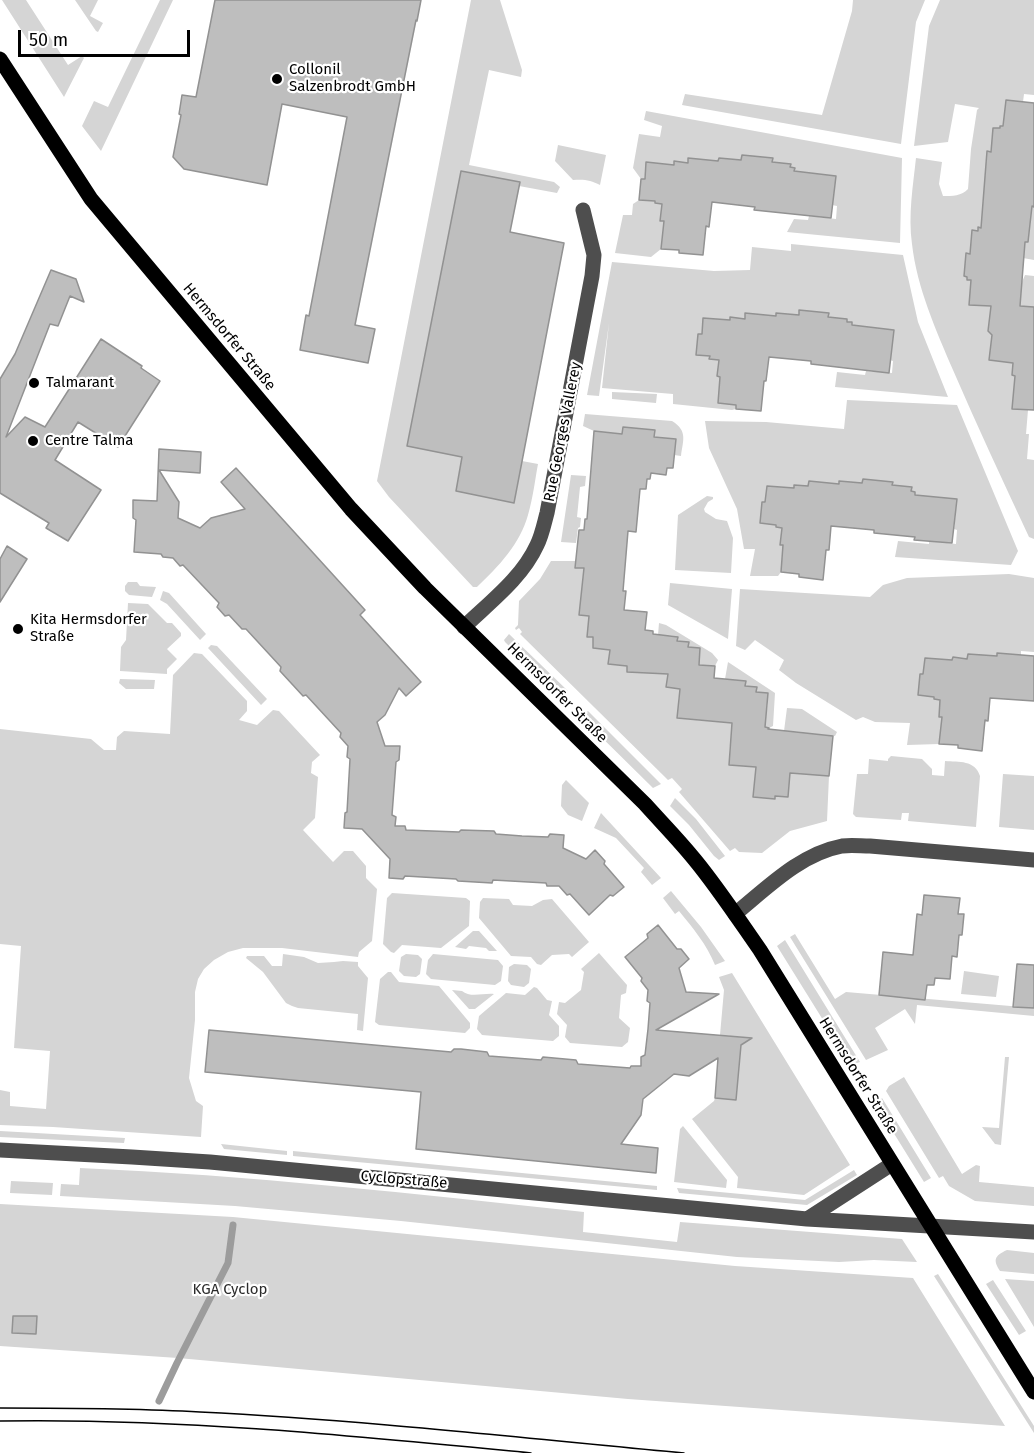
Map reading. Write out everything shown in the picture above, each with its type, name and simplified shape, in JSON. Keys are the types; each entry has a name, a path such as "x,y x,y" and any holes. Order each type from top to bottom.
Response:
{"main road":[{"name":"Hermsdorfer Straße","path":"0,59 91,199 351,509 425,588 645,804 694,859 760,950 1034,1392"}],"street":[{"name":"Rue Georges Vallerey","path":"464,627 514,579 529,561 538,543 547,513 592,276 594,255 583,210"},
{"path":"735,914 794,867 820,852 843,846 870,846 1034,860"},
{"name":"Cyclopstraße","path":"0,1150 210,1162 807,1219 1034,1232"},
{"path":"807,1219 892,1164"}],"green space":[{"path":"2,0 26,0 68,65 82,56 84,58 64,97"},
{"path":"75,0 98,0 90,16 103,23 98,32 96,31"},
{"path":"160,0 173,0 101,151 82,126 94,101 108,107"},
{"path":"471,0 500,0 522,70 521,77 489,70 469,165 554,182 560,187 557,193 519,186 519,182 461,171 408,445 462,457 456,491 513,502 522,461 538,464 530,509 520,536 501,563 477,587 473,587 389,497 377,481"},
{"path":"853,0 925,0 916,22 901,144 682,105 685,94 822,115 852,11"},
{"path":"940,0 1034,0 1034,95 1024,94 1023,102 1006,100 1003,126 993,128 991,152 988,151 981,228 978,227 978,231 972,230 970,254 967,253 964,276 967,280 971,280 969,304 991,306 988,331 992,335 990,360 1014,361 1012,408 1028,410 1027,459 1034,460 1034,539 1029,537 940,340 914,260 911,201 916,158 942,162 939,184 943,196 957,195 966,191 979,108 955,104 948,142 914,146 929,26"},
{"path":"646,111 902,158 900,243 787,232 794,219 808,220 809,216 836,219 837,206 832,205 836,176 794,171 795,168 790,167 790,164 772,162 773,159 719,158 718,161 689,158 688,163 674,161 674,165 647,162 645,179 641,179 633,168 639,134 660,137 662,126 644,120"},
{"path":"558,145 606,155 600,185 587,180 573,180 555,161"},
{"path":"639,200 662,204 660,221 664,221 661,249 651,257 615,253 623,215 632,215 633,204"},
{"path":"1029,206 1034,207 1034,260 1023,258 1031,218"},
{"path":"791,244 903,255 918,322 948,397 835,387 837,372 865,375 866,371 892,373 893,361 852,325 852,322 847,322 847,319 799,311 799,315 745,319 703,318 702,334 710,359 719,360 718,403 736,405 736,409 673,404 673,394 602,388 609,323 599,396 587,395 612,262 714,271 750,270 752,247 791,251"},
{"path":"1025,275 1034,276 1034,307 1023,306 1022,309 1015,309 1022,282"},
{"path":"612,392 657,394 656,403 612,399"},
{"path":"847,400 957,405 1018,551 1011,565 895,557 898,541 956,544 957,530 954,529 957,499 915,495 915,492 911,491 912,487 892,485 892,482 863,479 862,483 839,484 809,481 808,486 794,485 794,488 765,502 760,523 782,528 781,572 778,576 750,576 755,549 744,549 737,509 709,448 705,421 766,422 844,429"},
{"path":"585,414 672,421 682,432 681,456 622,439 610,433 594,431 583,426"},
{"path":"571,475 586,476 585,486 580,487 577,517 581,518 576,543 561,542"},
{"path":"707,496 713,499 708,502 704,509 705,512 716,519 727,521 733,538 731,573 675,570 678,515"},
{"path":"551,561 576,561 576,568 584,568 579,615 589,616 588,637 593,637 593,648 610,650 608,664 627,666 627,672 668,674 667,687 684,689 679,696 677,718 706,721 735,719 729,764 749,767 760,763 775,796 788,797 790,773 829,776 827,821 790,831 762,853 739,852 735,848 730,851 679,792 682,789 672,778 668,780 520,634 522,632 519,628 516,630 519,601 540,579"},
{"path":"1009,574 1034,578 1034,652 1021,651 1021,655 998,653 997,656 968,654 967,659 953,658 923,674 918,695 940,700 939,717 942,717 939,744 907,745 910,723 875,722 863,717 856,720 779,670 784,660 755,640 745,650 736,646 740,589 870,597 883,585 907,578"},
{"path":"128,582 137,582 140,586 156,587 152,597 129,595 125,591"},
{"path":"670,583 732,589 728,639 668,605"},
{"path":"163,591 169,593 206,634 200,640 167,604 160,600"},
{"path":"128,603 148,604 181,633 181,636 167,649 177,659 167,669 167,674 120,671 121,647 126,640"},
{"path":"659,623 712,653 718,660 715,666 699,665 700,648 688,647 688,642 677,641 677,636 658,635"},
{"path":"509,634 568,691 561,697 505,642"},
{"path":"211,645 217,646 267,699 261,705 208,648"},
{"path":"194,653 202,654 247,701 247,711 239,720 257,725 273,710 279,711 320,755 312,762 311,773 318,777 315,818 303,830 333,862 344,851 353,851 366,866 366,878 377,889 372,941 359,952 358,957 282,948 243,948 228,952 204,969 198,979 195,992 195,1020 189,1078 196,1101 203,1106 201,1137 0,1125 0,1090 10,1092 10,1106 46,1109 50,1051 14,1048 21,946 0,944 0,729 91,739 104,750 116,750 117,737 124,731 170,734 173,675"},
{"path":"728,662 775,693 773,726 763,727 768,693 756,692 757,687 745,686 746,681 725,679"},
{"path":"120,679 155,680 154,689 126,689 119,683"},
{"path":"787,708 802,709 837,732 835,736 815,734 814,739 802,732 784,731"},
{"path":"588,711 661,784 653,788 581,717"},
{"path":"891,756 922,759 932,769 932,775 944,776 945,761 966,763 974,767 980,776 976,827 908,821 909,813 902,813 901,820 856,817 853,814 857,774 868,774 869,759 888,761"},
{"path":"1003,774 1034,776 1034,830 999,827"},
{"path":"566,780 589,803 582,821 568,815 561,806 562,785"},
{"path":"675,798 696,819 725,856 719,860 714,856 670,806"},
{"path":"601,813 661,878 652,885 641,872 644,868 616,838 594,828"},
{"path":"671,891 725,961 715,965 704,944 679,911 675,914 663,898"},
{"path":"392,893 466,898 470,901 469,926 441,948 402,945 394,953 391,952 383,944 387,898"},
{"path":"483,898 509,899 513,905 532,906 543,900 552,899 589,942 572,957 569,954 552,955 541,965 531,957 511,956 479,918 480,902"},
{"path":"473,931 479,931 497,951 469,946 466,949 455,947"},
{"path":"795,934 835,999 846,992 1034,1008 1034,1016 917,1005 915,1024 905,1009 875,1028 888,1050 866,1060 790,937"},
{"path":"785,940 860,1062 851,1065 777,946"},
{"path":"599,953 627,985 626,993 621,995 619,1018 630,1028 628,1042 622,1047 570,1043 565,1037 567,1025 557,1014 559,1002 565,1003 581,990 584,972 581,969"},
{"path":"283,954 304,957 318,963 358,962 358,966 368,978 363,1031 357,1030 358,1014 298,1008 286,1003 263,972 246,958 247,956 264,956 272,966 282,966"},
{"path":"406,954 418,955 422,959 420,974 416,977 404,976 399,971 401,957"},
{"path":"433,954 498,960 503,966 501,981 495,985 431,979 426,974 428,960"},
{"path":"514,964 527,965 531,969 529,983 524,987 511,985 508,981 509,967"},
{"path":"964,971 999,976 996,997 961,994"},
{"path":"391,972 399,982 439,986 470,1023 470,1028 465,1033 379,1025 375,1022 380,979"},
{"path":"732,973 850,1165 804,1195 737,1188 738,1177 692,1119 715,1098 736,1100 741,1037 720,1035 724,990 719,977"},
{"path":"534,987 547,1000 552,1001 549,1015 559,1026 559,1036 553,1041 482,1035 477,1029 479,1016 506,993 525,995"},
{"path":"452,990 473,995 494,994 475,1009 469,1009"},
{"path":"1005,1057 1009,1057 1001,1145 995,1144 982,1127 999,1128"},
{"path":"904,1077 962,1174 976,1165 980,1166 979,1182 1034,1187 1034,1206 975,1201 949,1186 943,1176 939,1178 886,1091 889,1086"},
{"path":"882,1098 931,1178 924,1182 877,1106"},
{"path":"683,1126 727,1180 726,1188 674,1182 680,1129"},
{"path":"0,1131 125,1138 124,1143 0,1137"},
{"path":"221,1144 287,1151 287,1155 224,1149"},
{"path":"293,1151 657,1186 657,1190 293,1156"},
{"path":"80,1168 269,1180 584,1212 583,1232 677,1242 680,1222 902,1239 917,1262 874,1260 839,1262 737,1257 401,1221 235,1206 60,1196 61,1184 79,1185"},
{"path":"854,1170 857,1175 807,1205 679,1193 677,1188 805,1200"},
{"path":"11,1181 53,1183 52,1195 10,1193"},
{"name":"KGA Cyclop","path":"0,1204 233,1217 735,1266 913,1278 1005,1426 628,1399 178,1358 0,1346"},
{"path":"1007,1250 1034,1253 1034,1274 1000,1271 996,1259 999,1254"},
{"path":"938,1274 1034,1426 1034,1433 934,1276"},
{"path":"1005,1279 1034,1281 1034,1327"},
{"path":"993,1280 1026,1331 1019,1335 986,1284"}],"building":[{"path":"215,0 421,0 355,325 375,329 368,363 300,350 306,315 309,316 347,117 282,104 267,185 184,169 173,157 181,115 179,114 182,95 196,97"},
{"path":"1006,100 1034,103 1034,207 1032,206 1028,242 1025,242 1020,306 1034,307 1034,410 1012,409 1015,376 1012,375 1013,363 989,360 992,335 988,331 991,306 969,305 971,280 967,280 964,276 966,253 970,254 972,230 978,231 978,227 981,228 987,151 991,152 993,128 1003,126"},
{"path":"742,155 773,158 772,162 791,164 790,167 795,168 794,171 836,176 831,218 754,210 755,207 712,202 709,227 706,226 703,255 661,249 664,221 660,221 662,204 639,200 641,179 645,179 646,162 674,165 674,161 688,163 688,158 718,161 719,158 741,160"},
{"path":"461,171 520,182 510,232 564,243 514,503 456,491 462,457 407,446"},
{"name":"Centre Talma","path":"51,270 76,279 84,302 70,296 58,326 50,324 6,437 25,417 45,427 101,339 160,381 118,447 78,422 55,460 101,490 68,541 46,528 49,523 0,493 0,379 15,354"},
{"path":"799,310 829,313 828,317 847,319 847,322 852,322 852,325 894,330 889,373 769,357 761,411 736,409 736,405 718,403 719,360 709,359 710,356 696,355 698,334 702,334 703,318 745,319 745,313 776,316 776,313 799,315"},
{"path":"623,427 655,430 654,437 676,439 673,468 667,468 666,475 651,473 650,479 647,479 646,489 640,489 636,532 628,531 623,591 626,591 624,610 647,612 645,630 653,631 653,634 678,637 677,641 689,642 688,647 700,648 699,665 715,666 714,678 746,681 745,686 757,687 756,692 768,693 765,727 768,729 833,736 829,776 790,773 788,797 775,796 775,799 753,797 756,767 729,765 732,723 677,718 680,689 666,687 668,674 627,672 627,666 608,664 610,650 593,648 593,637 587,637 589,616 579,615 584,568 575,568 579,530 584,530 585,519 587,519 594,431 622,434"},
{"path":"159,449 201,452 200,473 159,470 179,502 178,518 200,528 211,518 245,509 221,482 236,468 365,610 360,615 421,682 406,696 399,688 385,715 377,722 385,746 400,746 399,760 396,762 392,815 396,817 395,826 405,826 406,830 494,831 496,834 548,837 550,834 564,835 563,848 586,859 595,850 624,887 613,896 610,895 589,915 570,894 567,895 559,886 547,886 546,883 493,880 492,883 405,876 403,879 389,878 390,859 362,829 344,828 350,759 347,757 348,746 340,737 341,733 280,671 281,667 246,629 242,629 229,615 225,616 217,607 219,603 183,565 180,566 173,558 163,557 161,554 134,552 136,520 133,518 133,500 157,501"},
{"path":"863,479 893,482 892,485 912,487 911,491 915,492 915,495 957,499 952,543 914,540 915,537 874,533 874,530 831,526 823,580 781,572 782,528 760,523 762,502 765,502 767,486 794,488 794,485 808,486 809,481 839,484 839,481 862,483"},
{"path":"7,546 27,559 0,602 0,559"},
{"path":"997,653 1034,656 1034,701 990,698 982,751 958,748 958,745 939,744 942,717 939,717 940,700 918,695 920,674 923,674 925,658 967,659 968,654 997,656"},
{"path":"924,895 960,898 958,914 964,914 962,935 959,935 957,957 952,956 950,979 935,978 934,985 927,985 925,1000 879,995 883,952 913,955 917,914 922,915"},
{"path":"658,925 677,949 681,949 689,959 679,968 686,992 719,994 656,1030 752,1038 741,1045 736,1100 715,1098 718,1058 689,1076 674,1074 643,1099 641,1115 621,1144 658,1148 656,1173 416,1149 421,1092 205,1072 209,1030 451,1052 454,1049 461,1049 487,1052 489,1056 576,1060 578,1064 630,1068 641,1066 641,1057 645,1055 650,1003 647,1001 648,990 641,981 642,978 625,957 648,938 647,934"},
{"path":"1017,964 1034,965 1034,1008 1013,1007"},
{"path":"13,1316 37,1316 36,1334 12,1333"}],"waterway":[{"path":"159,1401 228,1263 233,1225"}],"tram line":[{"path":"0,1408 150,1410 260,1415 684,1453"},
{"path":"0,1421 199,1425 531,1453"}],"place":[{"name":"Collonil Salzenbrodt GmbH","path":"277,79"},
{"name":"Talmarant","path":"34,383"},
{"name":"Centre Talma","path":"33,441"},
{"name":"Kita Hermsdorfer Straße","path":"18,629"}]}
